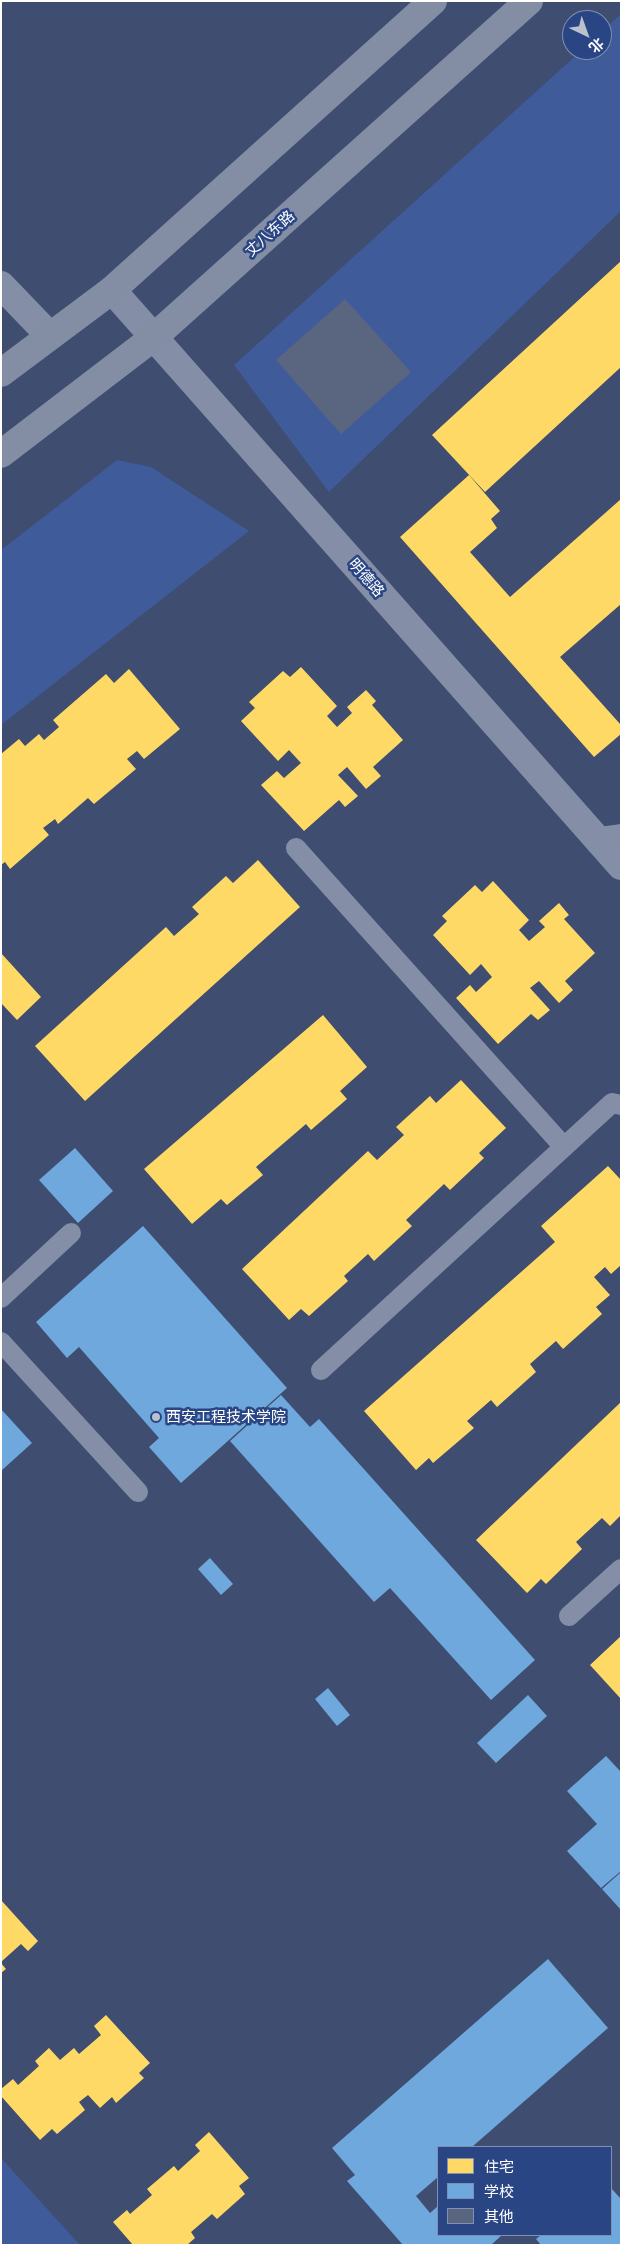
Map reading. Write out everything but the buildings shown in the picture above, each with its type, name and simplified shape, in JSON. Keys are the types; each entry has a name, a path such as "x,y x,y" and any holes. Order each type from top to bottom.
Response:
{"main road":[{"path":"1,373 112,290 433,1"},
{"name":"丈八东路","path":"1,454 154,337 529,1"}],"street":[{"path":"1,285 50,336"},
{"name":"明德路","path":"112,290 610,839 621,866"}],"lane":[{"path":"296,848 564,1147"},
{"path":"321,1370 612,1103 621,1105"},
{"path":"1,1298 71,1233"},
{"path":"1,1342 138,1492"},
{"path":"569,1616 621,1569"}],"shaded area":[{"path":"621,14 621,211 329,492 234,365 571,60 612,60 612,22"},
{"path":"117,460 151,467 249,531 1,725 1,550"},
{"path":"1,2158 80,2245 1,2245"}],"place":[{"name":"西安工程技术学院","path":"156,1417"}]}
